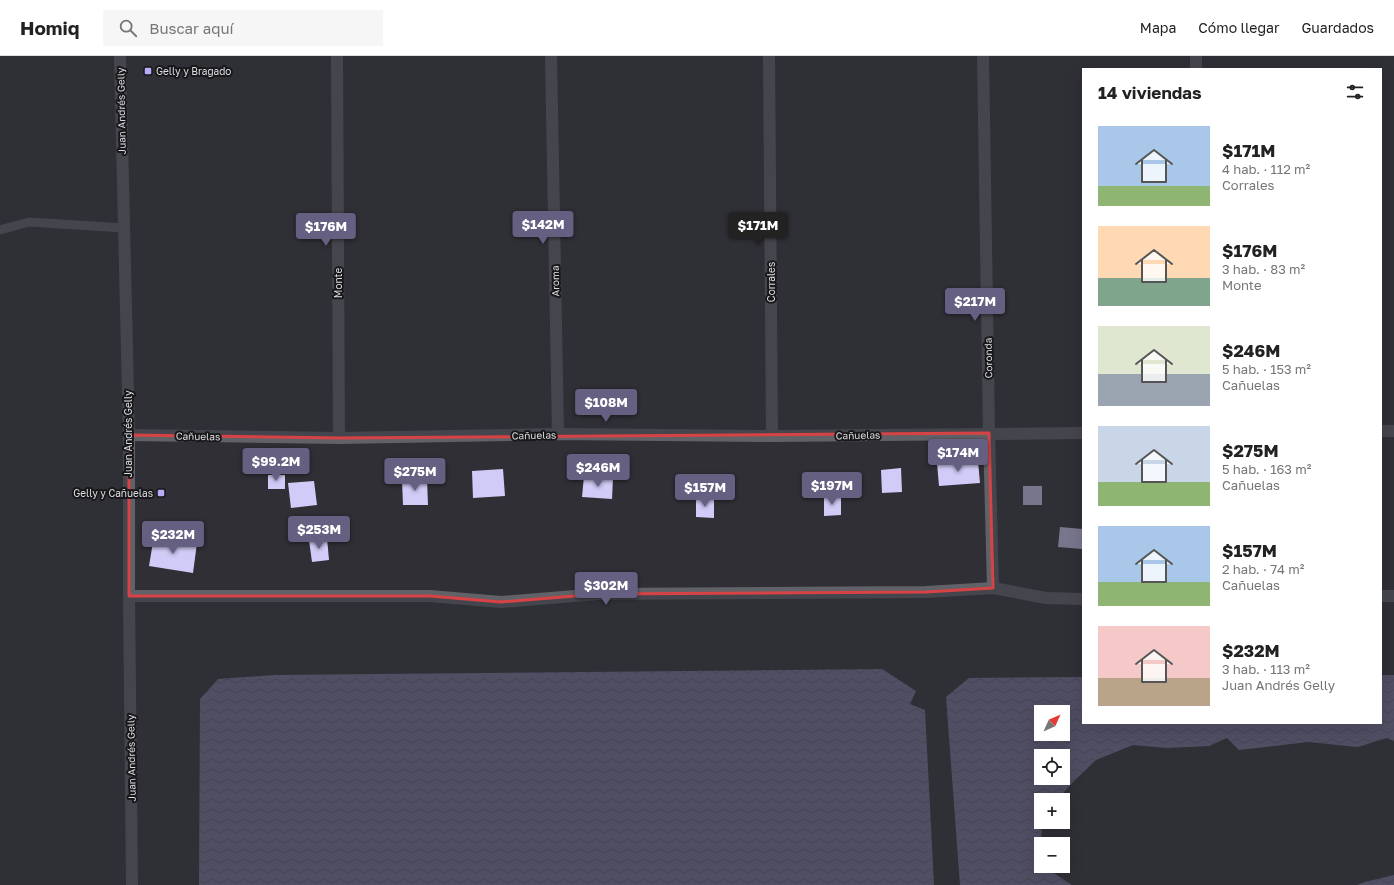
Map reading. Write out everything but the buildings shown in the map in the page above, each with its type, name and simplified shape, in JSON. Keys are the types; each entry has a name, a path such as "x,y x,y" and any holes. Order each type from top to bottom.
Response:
{"street":[{"name":"Juan Andrés Gelly","path":"120,56 129,435 128,596 132,885"},
{"name":"Monte","path":"337,56 339,438"},
{"name":"Aroma","path":"551,56 558,434"},
{"name":"Corrales","path":"769,56 772,436"},
{"name":"Coronda","path":"983,56 993,588"},
{"path":"1196,56 1196,68"},
{"path":"1382,431 1394,431"},
{"name":"Cañuelas","path":"129,435 339,438 558,434 772,436 1082,433"},
{"path":"128,596 430,596 501,602 599,594 926,592 993,588 1046,598 1082,599"},
{"path":"1382,596 1394,596"}],"lane":[{"path":"0,230 29,222 124,228"}],"highlighted area":[{"path":"989,433 993,588 926,592 599,594 501,602 430,596 129,596 129,435 339,438"}],"water":[{"path":"882,669 916,691 910,704 925,710 934,885 199,885 200,699 218,679 275,675"},
{"path":"1382,675 1394,675 1394,741 1387,738 1358,747 1308,742 1239,750 1227,738 1209,746 1167,748 1133,745 1096,760 1063,793 1034,793 1034,829 1042,829 1041,837 1034,837 1034,873 1054,873 1072,885 960,885 946,697 969,678 1082,677 1082,724 1382,724"},
{"path":"1394,875 1394,885 1357,885 1365,882"}],"place":[{"name":"Gelly y Bragado","path":"148,71"},
{"name":"Gelly y Cañuelas","path":"161,493"}]}
